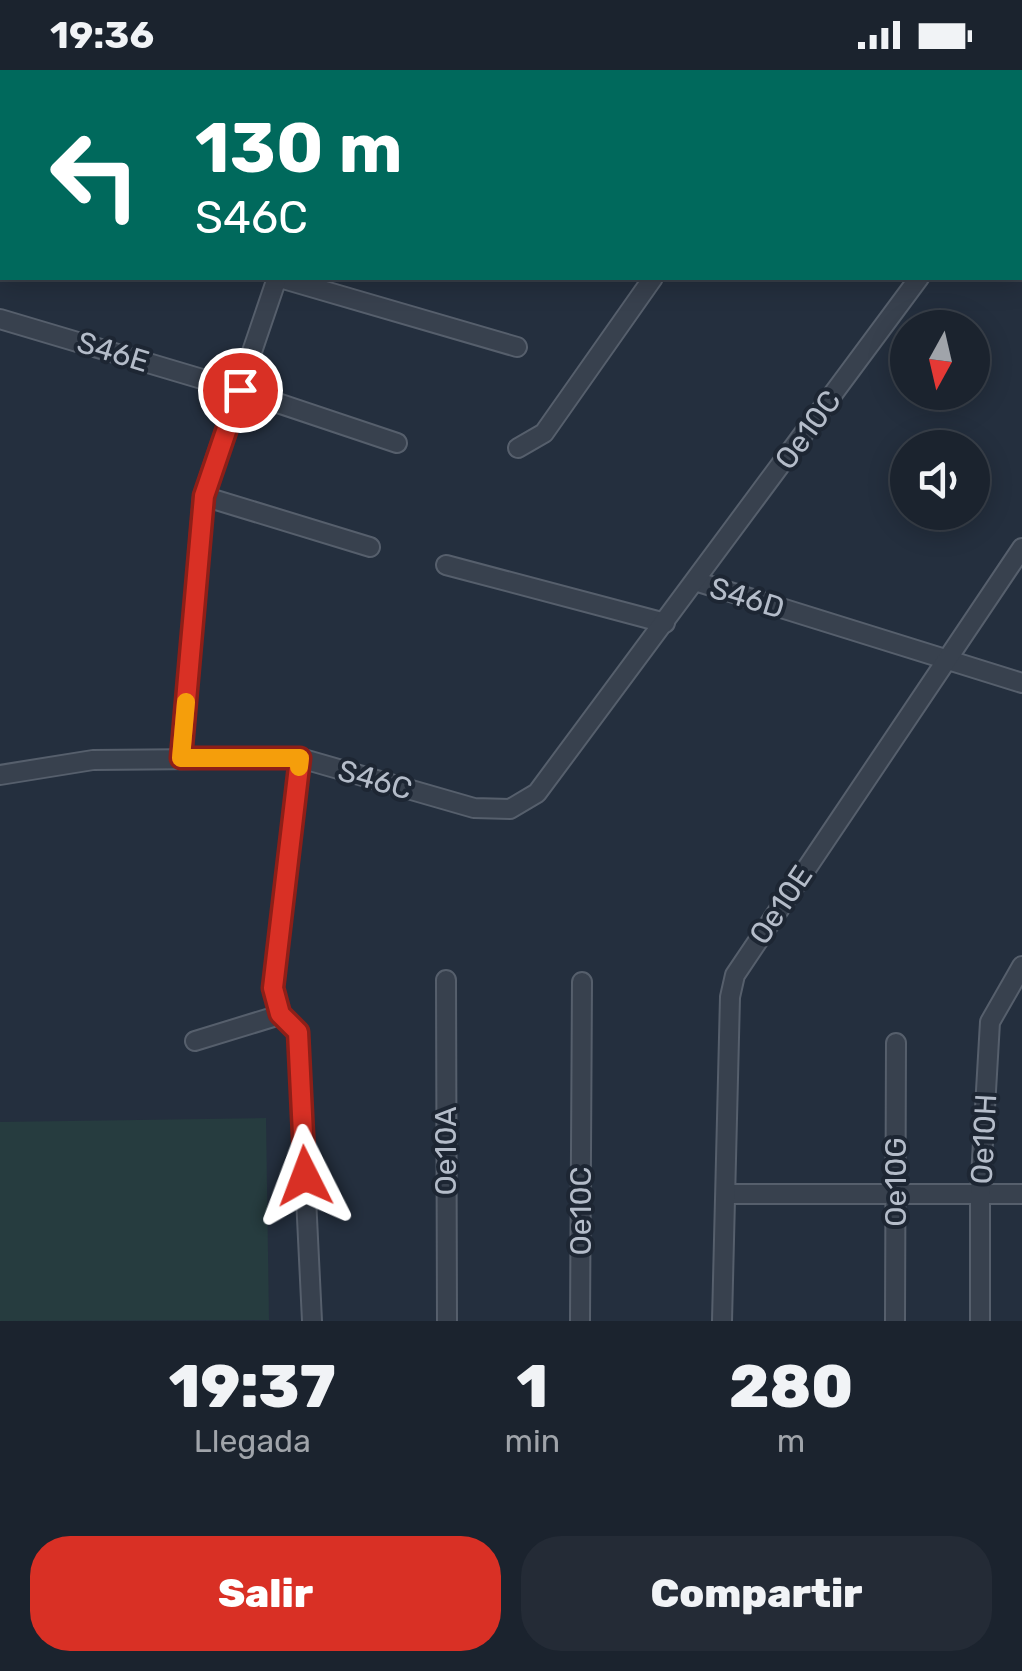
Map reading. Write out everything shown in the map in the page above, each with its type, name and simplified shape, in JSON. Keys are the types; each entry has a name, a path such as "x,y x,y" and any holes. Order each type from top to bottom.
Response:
{"street":[{"path":"181,758 204,496 278,280"},
{"path":"286,280 517,348"},
{"path":"518,448 544,433 652,280"},
{"name":"Oe10C","path":"698,582 918,280"},
{"name":"S46E","path":"0,319 240,390 397,443"},
{"path":"204,496 370,547"},
{"name":"Oe10E","path":"722,1321 730,997 735,975 1022,548"},
{"path":"446,565 665,622"},
{"name":"S46D","path":"510,809 537,793 698,582 1022,683"},
{"path":"300,758 273,988 280,1014 298,1032 312,1321"},
{"name":"S46C","path":"0,775 93,760 300,758 474,808 510,809"},
{"name":"Oe10H","path":"980,1321 980,1194 990,1022 1022,966"},
{"name":"Oe10A","path":"446,980 446,1321"},
{"name":"Oe10C","path":"580,1321 582,982"},
{"path":"195,1040 280,1014"},
{"name":"Oe10G","path":"894,1321 896,1043"},
{"path":"726,1194 1022,1194"}],"green space":[{"path":"266,1118 269,1320 0,1321 0,1122"}],"slow traffic":[{"path":"186,702 181,758 300,758 299,767"}],"route":[{"path":"240,390 204,496 181,758 300,758 273,988 280,1014 298,1032 305,1176"}]}
